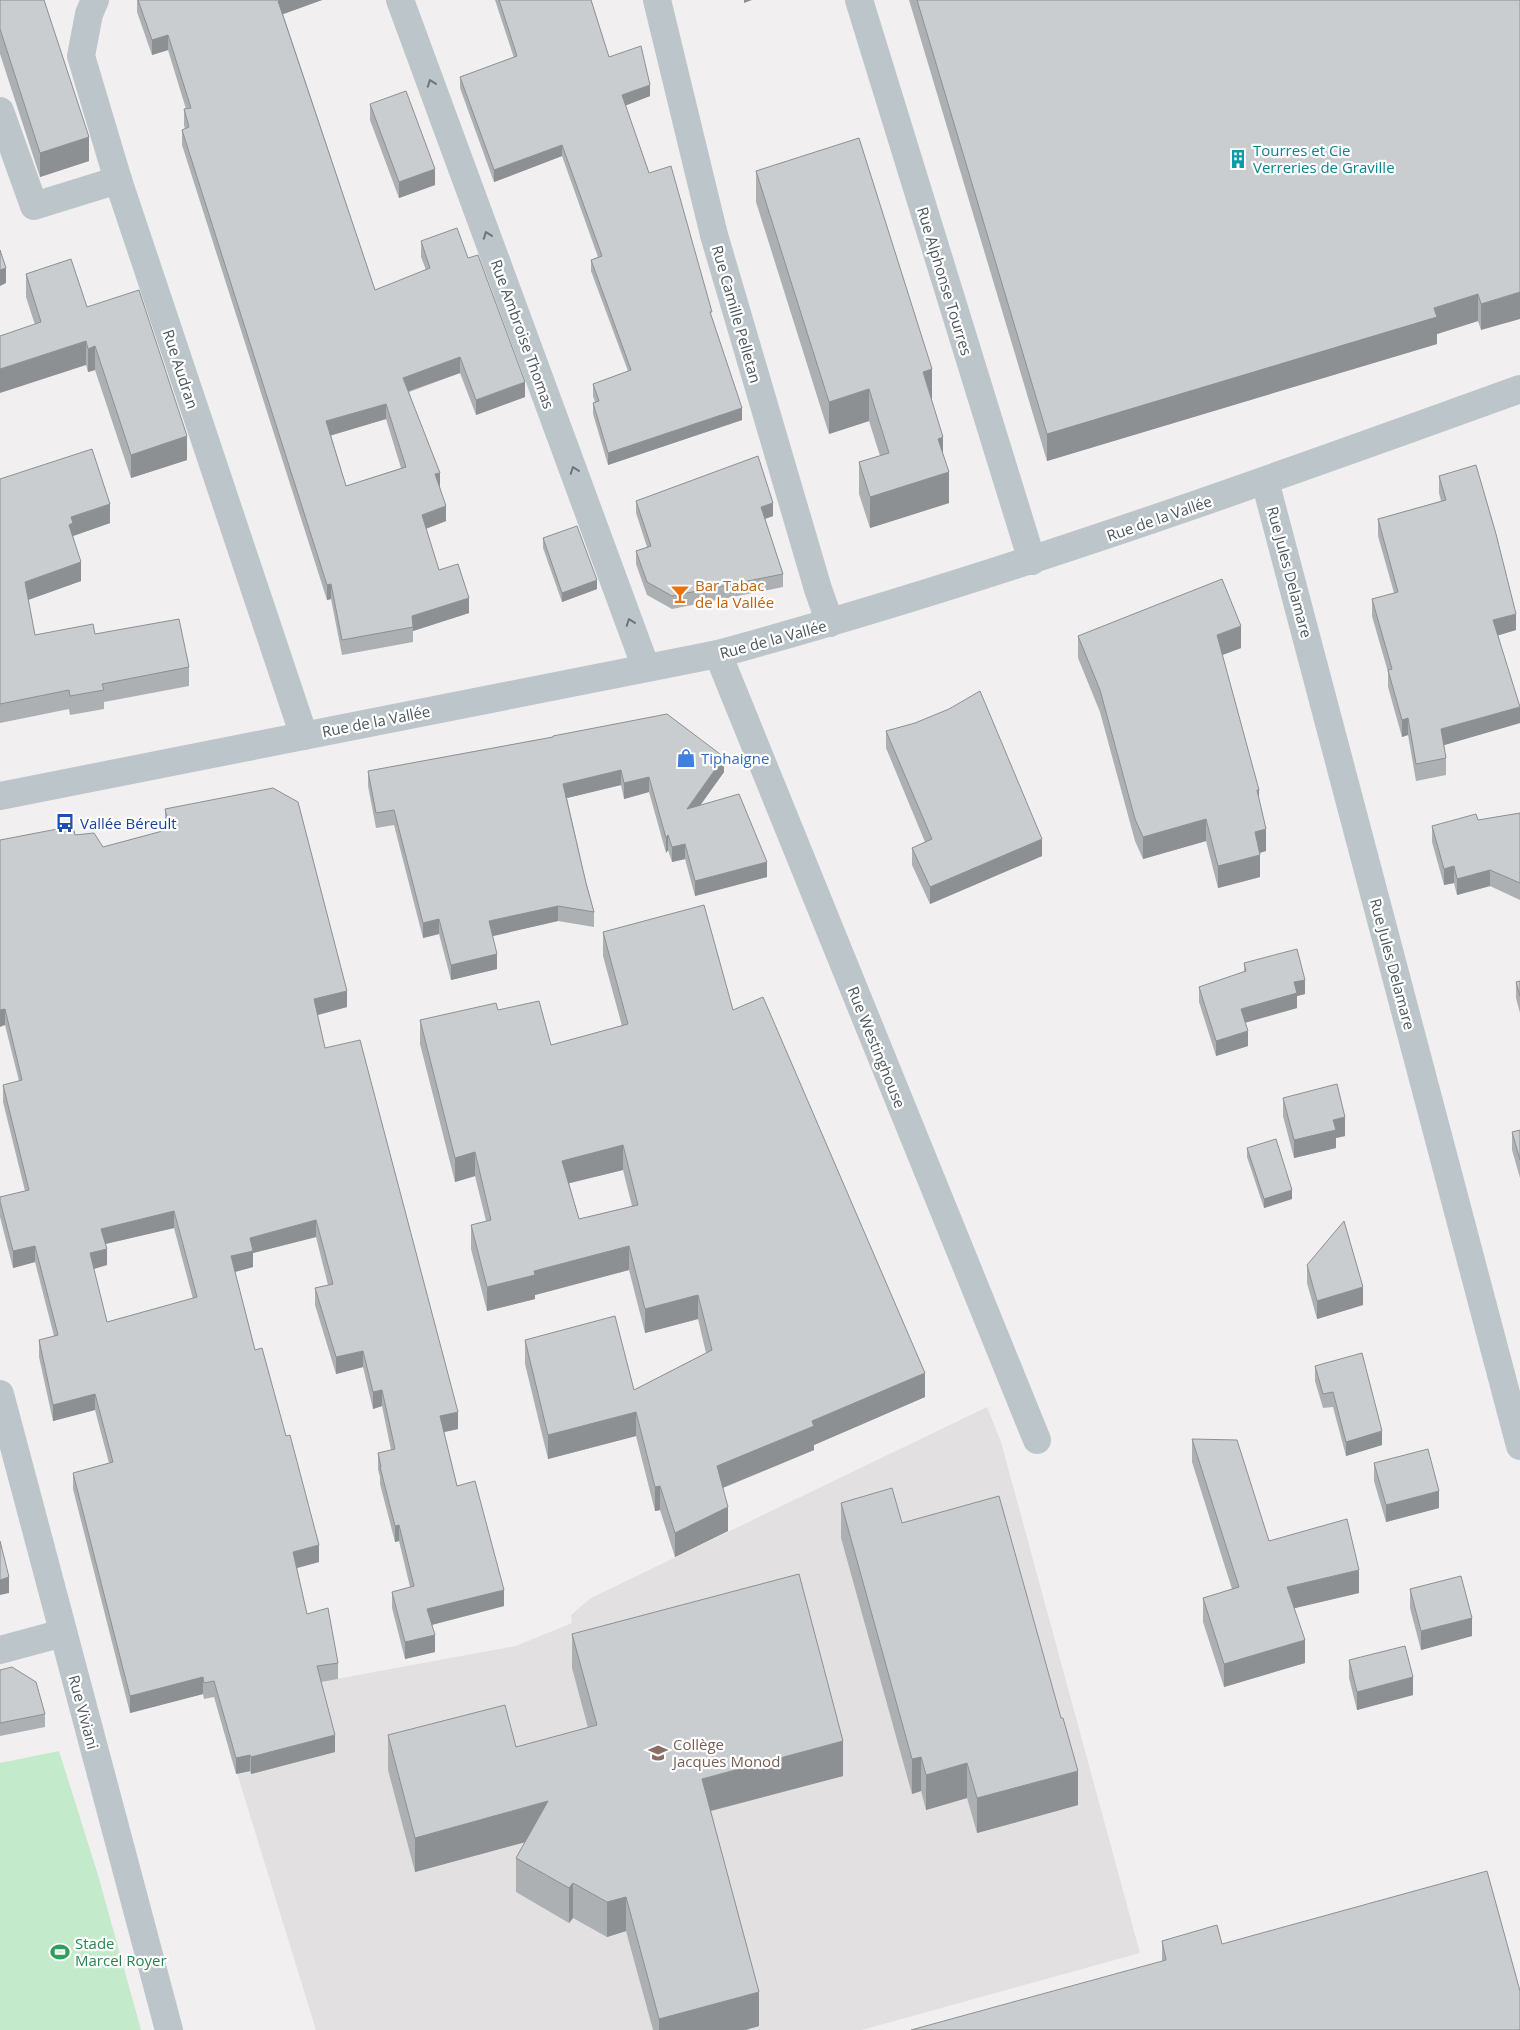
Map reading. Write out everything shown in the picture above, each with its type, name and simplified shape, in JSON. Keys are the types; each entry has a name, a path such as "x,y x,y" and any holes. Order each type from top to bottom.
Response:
{"street":[{"name":"Rue Audran","path":"95,0 89,14 81,56 118,180 304,736"},
{"name":"Rue Ambroise Thomas","path":"400,0 646,668"},
{"name":"Rue Camille Pelletan","path":"657,0 714,235 815,579 830,623"},
{"name":"Rue Alphonse Tourres","path":"859,0 1032,561"},
{"path":"0,111 34,206 118,180"},
{"name":"Rue de la Vallée","path":"0,796 718,654 830,623 1032,561 1266,481 1520,389"},
{"name":"Rue Jules Delamare","path":"1266,481 1520,1446"},
{"name":"Rue Westinghouse","path":"718,654 1037,1440"},
{"name":"Rue Viviani","path":"0,1394 168,2030"},
{"path":"0,1650 63,1633"}],"shaded area":[{"name":"Collège Jacques Monod","path":"987,1407 1001,1442 1140,1953 862,2030 316,2030 218,1711 320,1682 516,1646 572,1623 571,1615 591,1598"}],"green space":[{"name":"Stade Marcel Royer","path":"59,1751 98,1875 141,2030 0,2030 0,1763"}],"building":[{"path":"0,0 44,0 89,137 40,153 0,29"},
{"path":"138,0 281,0 278,1 375,290 430,268 421,241 457,228 468,258 478,255 525,382 476,400 460,357 403,378 440,473 435,474 446,506 422,515 439,570 458,564 469,598 412,616 413,627 342,640 331,584 327,585 182,130 189,127 184,109 191,108 168,35 152,40","holes":["386,404 406,467 346,486 326,421"]},
{"path":"499,0 591,0 609,57 641,46 650,85 622,95 649,173 671,166 712,312 710,312 742,408 608,453 593,403 599,401 593,384 631,370 591,260 602,256 562,145 494,170 460,77 517,56"},
{"name":"Tourres et Cie Verreries de Graville","path":"917,0 1520,0 1520,292 1481,304 1478,294 1434,308 1437,317 1047,434"},
{"path":"406,91 435,169 399,182 370,104"},
{"path":"859,138 932,369 923,372 943,437 938,439 949,472 870,497 859,462 889,453 869,389 829,402 756,171"},
{"path":"0,250 6,268 0,270"},
{"path":"71,259 87,307 139,290 187,436 131,455 95,346 88,349 86,341 0,369 0,336 41,322 26,274"},
{"path":"92,449 110,504 71,517 73,523 69,525 81,562 25,582 35,635 93,624 95,634 179,619 189,667 102,684 104,690 70,696 69,690 0,704 0,479"},
{"path":"758,456 773,503 761,507 783,574 672,596 647,582 636,551 651,546 636,501"},
{"path":"1476,465 1516,614 1493,620 1520,707 1441,729 1446,758 1416,764 1408,718 1402,720 1388,670 1392,669 1372,599 1398,592 1378,519 1446,500 1439,476"},
{"path":"577,526 597,580 562,593 543,538"},
{"path":"1222,579 1241,626 1217,635 1259,790 1257,790 1266,829 1255,832 1260,855 1218,866 1206,819 1143,837 1135,819 1100,690 1078,636"},
{"path":"980,691 1042,839 930,887 912,848 932,839 886,731 915,723 949,709"},
{"path":"667,714 724,757 687,809 739,794 767,862 695,881 685,844 672,847 668,835 666,838 649,777 624,783 621,770 563,784 594,912 558,906 489,921 497,954 451,965 439,919 423,923 394,810 376,813 368,771"},
{"path":"273,788 298,802 347,991 314,999 325,1048 360,1040 458,1412 440,1416 457,1486 475,1481 504,1590 427,1609 435,1635 405,1642 392,1592 414,1586 399,1525 395,1526 380,1467 378,1453 395,1449 382,1390 373,1392 363,1351 336,1357 315,1288 333,1284 316,1220 250,1238 253,1251 231,1256 255,1350 262,1348 286,1436 290,1435 319,1545 293,1552 307,1614 328,1608 338,1663 317,1666 335,1735 251,1757 250,1755 236,1758 214,1681 204,1683 203,1677 130,1696 73,1473 113,1462 95,1394 53,1405 39,1340 58,1335 35,1246 13,1251 0,1201 0,1197 29,1190 3,1085 22,1080 5,1009 0,1010 0,840 73,826 75,835 94,833 103,847 170,829 165,809","holes":["174,1211 197,1297 107,1322 90,1253 107,1249 101,1229"]},
{"path":"1520,813 1520,883 1490,870 1457,879 1454,866 1444,869 1432,826 1476,814 1478,820"},
{"path":"704,905 733,1010 763,997 925,1373 812,1421 814,1426 717,1466 728,1507 675,1533 660,1486 655,1487 636,1412 548,1435 525,1340 615,1316 634,1390 712,1350 698,1295 645,1309 629,1246 534,1271 535,1275 487,1287 471,1225 491,1220 475,1152 455,1158 420,1020 496,1003 498,1010 539,1001 551,1045 628,1024 603,932","holes":["623,1145 638,1205 579,1219 562,1161"]},
{"path":"1297,949 1305,980 1294,982 1297,993 1241,1009 1248,1031 1216,1041 1199,987 1246,971 1244,963"},
{"path":"1520,981 1520,996 1516,982"},
{"path":"1337,1084 1345,1117 1333,1120 1336,1130 1294,1140 1283,1098"},
{"path":"1520,1130 1520,1160 1512,1132"},
{"path":"1276,1139 1292,1190 1264,1199 1247,1148"},
{"path":"1344,1221 1363,1287 1317,1301 1307,1265"},
{"path":"1362,1353 1382,1431 1346,1442 1333,1392 1323,1394 1315,1366"},
{"path":"1192,1439 1237,1440 1269,1541 1347,1519 1359,1570 1287,1587 1305,1640 1224,1664 1203,1598 1239,1587"},
{"path":"1428,1449 1439,1491 1386,1505 1374,1463"},
{"path":"892,1488 902,1523 999,1496 1061,1718 1063,1718 1078,1771 977,1798 967,1763 926,1775 921,1757 912,1759 841,1503"},
{"path":"0,1541 9,1577 0,1580"},
{"path":"799,1574 843,1741 702,1779 759,1992 659,2019 626,1897 607,1902 573,1883 569,1888 516,1858 548,1801 415,1838 388,1735 505,1705 516,1747 597,1725 572,1634"},
{"path":"1461,1576 1472,1618 1421,1631 1410,1589"},
{"path":"1405,1646 1413,1677 1357,1692 1349,1660"},
{"path":"12,1667 36,1682 45,1714 0,1723 0,1670"},
{"path":"1487,1871 1520,1991 1520,2030 911,2030 1166,1960 1162,1941 1217,1925 1222,1944"}],"place":[{"name":"Tourres et Cie Verreries de Graville","path":"1238,159"},
{"name":"Bar Tabac de la Vallée","path":"680,594"},
{"name":"Tiphaigne","path":"686,758"},
{"name":"Vallée Béreult","path":"65,823"},
{"name":"Collège Jacques Monod","path":"658,1753"},
{"name":"Stade Marcel Royer","path":"60,1952"}]}
